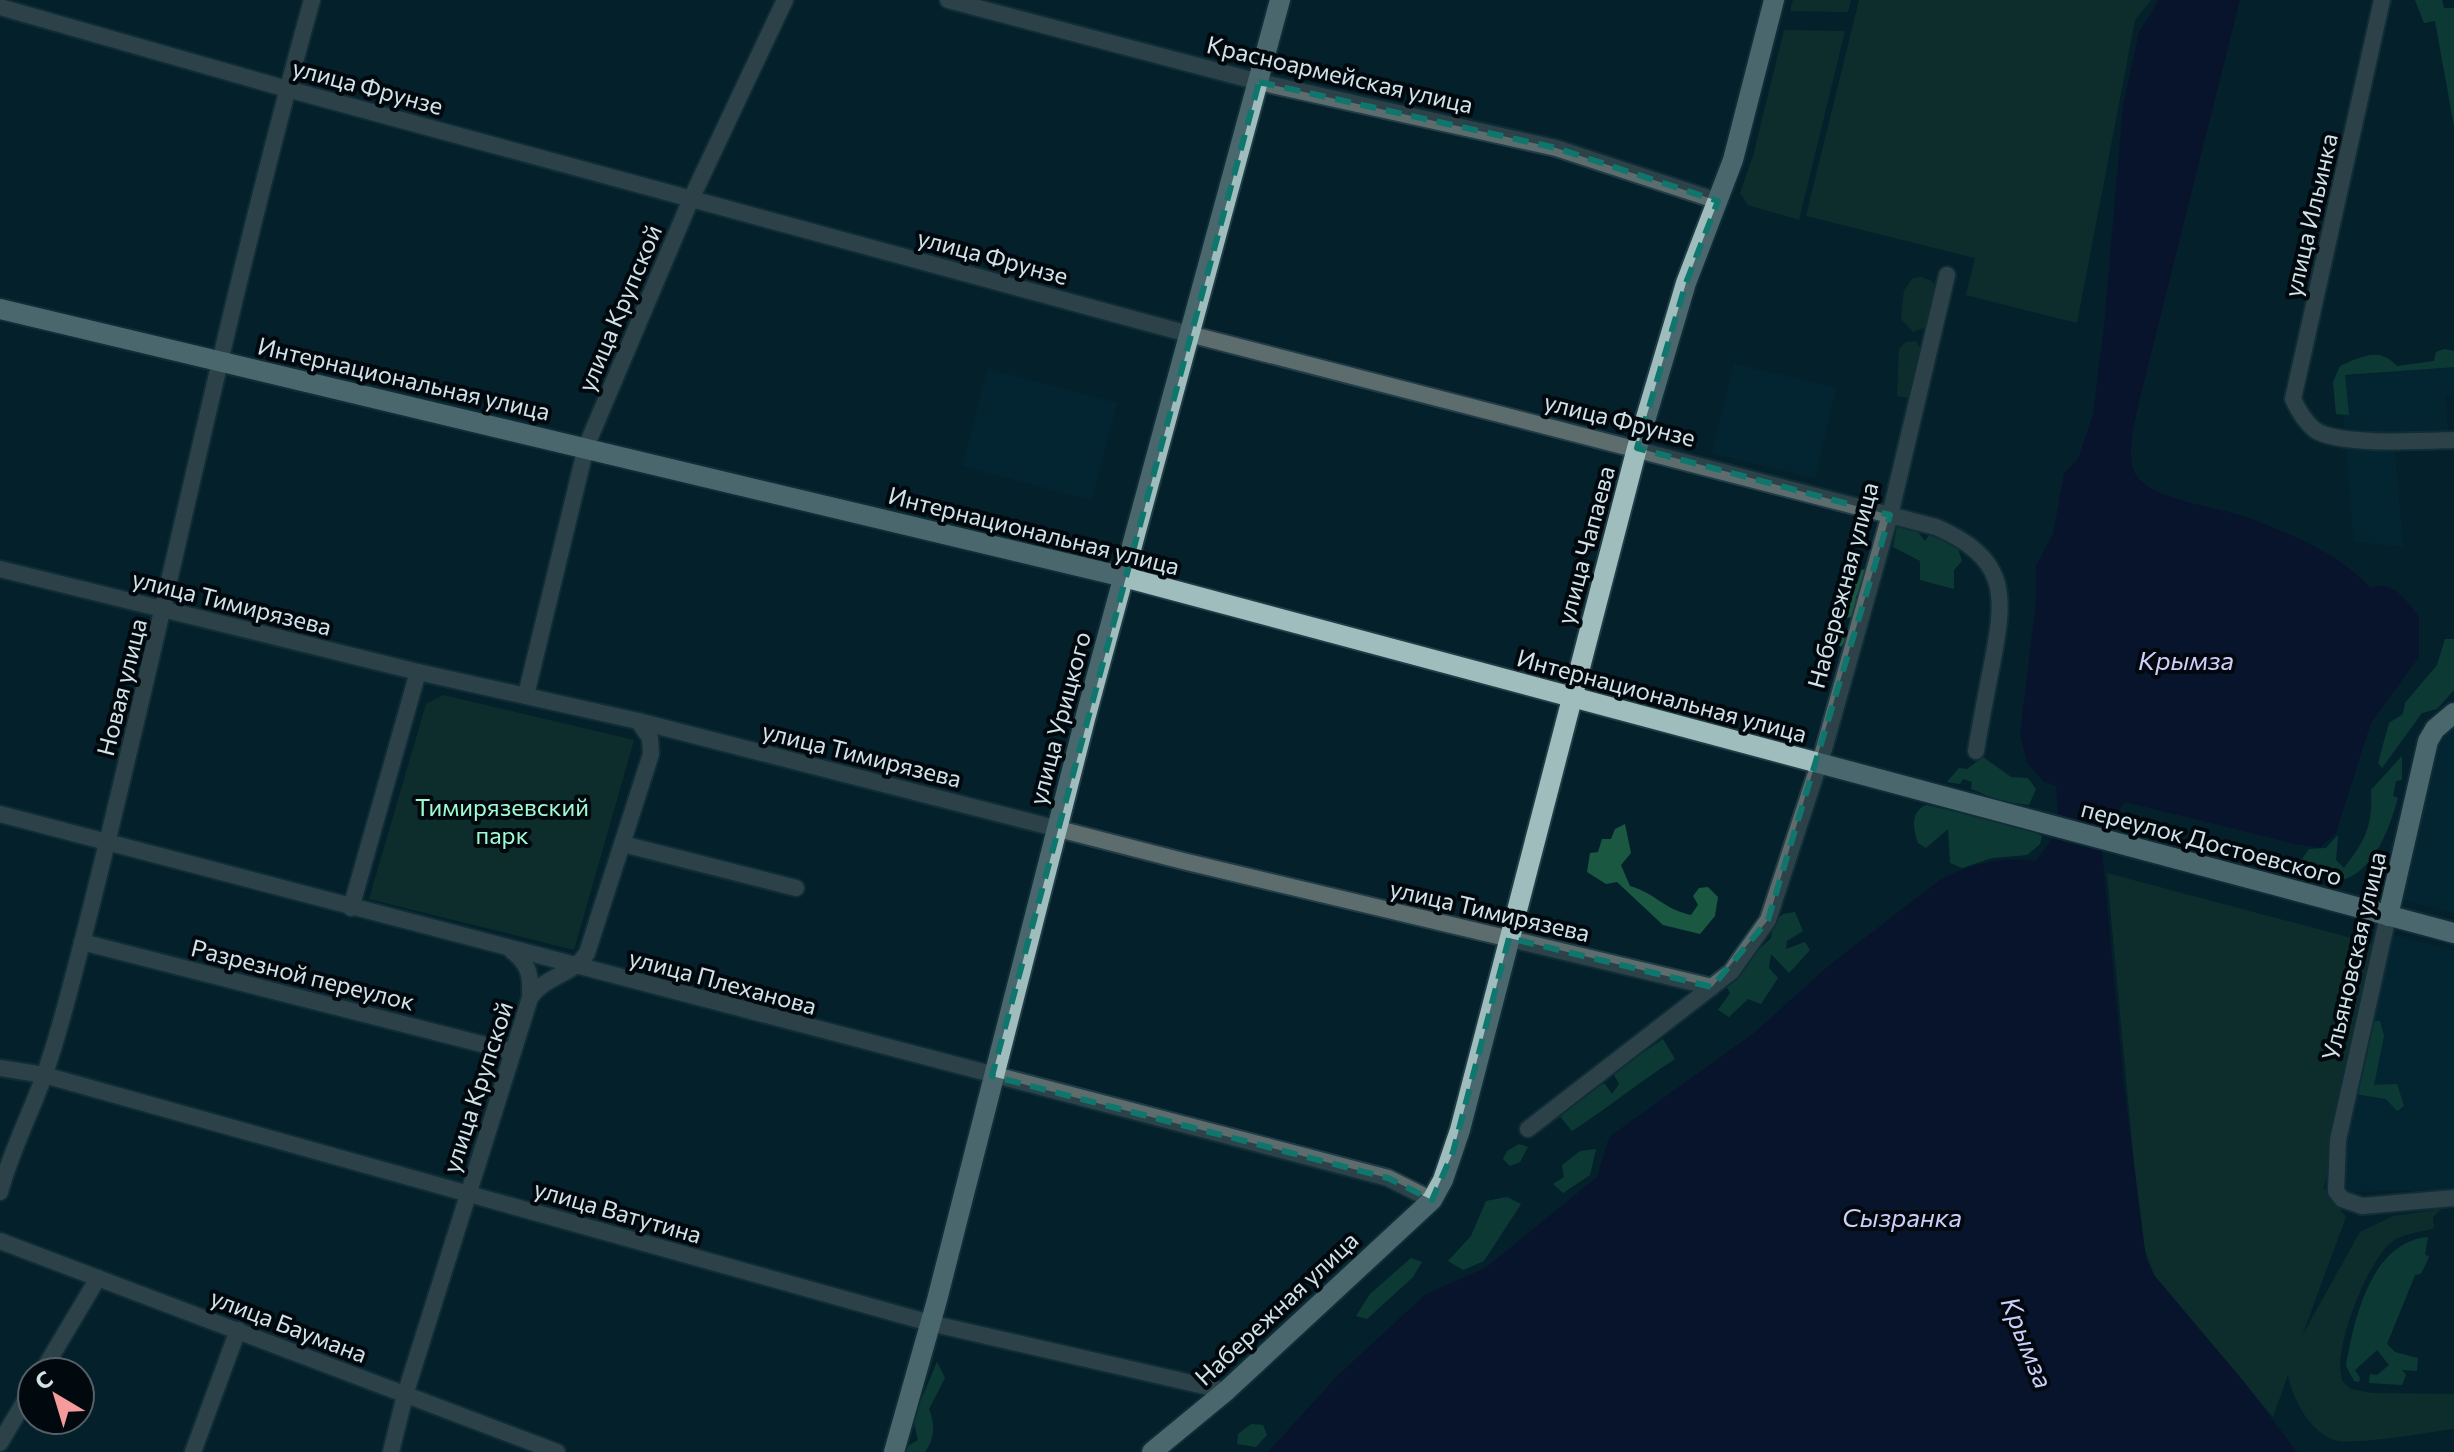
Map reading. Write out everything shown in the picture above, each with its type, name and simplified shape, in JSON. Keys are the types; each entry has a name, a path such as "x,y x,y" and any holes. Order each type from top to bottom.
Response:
{"main road":[{"name":"улица Урицкого","path":"894,1452 1056,829 1280,0"},
{"name":"улица Чапаева","path":"1432,1200 1453,1152 1637,448 1686,283 1733,160 1774,0"},
{"name":"Интернациональная улица","path":"0,309 1124,577 2050,826"},
{"name":"Ульяновская улица","path":"2388,916 2428,741 2435,729 2454,713"},
{"name":"переулок Достоевского","path":"2050,826 2454,933"},
{"name":"Набережная улица","path":"1152,1452 1226,1391 1432,1200"}],"street":[{"name":"Новая улица","path":"0,1192 12,1149 44,1075 82,942 164,611 217,362 312,0"},
{"name":"улица Крупской","path":"526,695 586,447 691,199 785,0"},
{"name":"Красноармейская улица","path":"948,0 1259,82 1556,148 1718,201"},
{"name":"улица Ильинка","path":"2382,0 2293,399 2306,421 2318,432 2380,441 2454,440"},
{"name":"улица Фрунзе","path":"0,7 287,89 1188,333 1936,527 1973,549 1995,576 2001,592 2001,617 1976,751"},
{"name":"Набережная улица","path":"1528,1129 1731,972 1768,920 1818,764 1890,515 1947,275"},
{"name":"улица Тимирязева","path":"0,569 418,672 638,721 1056,829 1712,987"},
{"path":"351,908 418,672"},
{"path":"578,968 587,953 651,754 650,738 638,721"},
{"name":"улица Плеханова","path":"0,814 1388,1178 1432,1200"},
{"path":"623,844 796,888"},
{"name":"Ульяновская улица","path":"2388,916 2340,1131 2334,1181 2342,1199 2362,1206 2454,1198"},
{"name":"Разрезной переулок","path":"82,942 513,1052"},
{"path":"510,950 526,962 530,972 530,998"},
{"name":"улица Крупской","path":"391,1452 405,1395 530,998 538,986 578,968"},
{"name":"улица Ватутина","path":"0,1068 44,1075 930,1323 1226,1391"},
{"name":"улица Баумана","path":"1,1244 238,1330 557,1452"},
{"path":"52,1356 98,1278"},
{"path":"193,1452 238,1330"},
{"path":"0,1443 16,1416"}],"highlighted area":[{"path":"1259,82 1556,148 1718,201 1686,283 1637,448 1890,515 1768,920 1712,987 1509,938 1453,1152 1432,1200 1388,1178 992,1076"}],"shaded area":[{"path":"1734,364 1836,388 1815,478 1712,453"},
{"path":"2454,365 2454,394 2445,397 2448,431 2394,442 2403,546 2354,542 2340,377"},
{"path":"988,369 1117,403 1092,500 962,466"},
{"path":"2454,727 2454,913 2395,897 2435,744"},
{"path":"2390,934 2454,951 2454,1190 2336,1192"}],"green space":[{"path":"1793,0 1851,0 1848,12 1790,11"},
{"path":"1859,0 2151,0 2135,20 2077,323 1966,295 1975,258 1806,216"},
{"path":"2415,0 2442,0 2444,8 2454,8 2454,126 2435,21 2424,23"},
{"path":"1784,30 1845,31 1799,220 1748,205 1740,193 1753,156"},
{"path":"1913,278 1932,281 1937,289 1926,327 1913,332 1901,319 1904,290"},
{"path":"1916,341 1922,352 1911,398 1897,396 1899,349 1906,342"},
{"path":"2444,349 2454,351 2454,367 2345,375 2349,415 2336,414 2333,382 2340,366 2370,355 2383,356 2397,366 2434,361 2436,352"},
{"path":"1898,522 1914,527 1925,541 1932,531 1957,546 1962,561 1954,570 1954,589 1920,580 1920,561 1893,547"},
{"path":"1862,569 1868,572 1856,597 1855,615 1843,620 1846,640 1841,647 1835,641 1847,584 1857,584"},
{"path":"2445,639 2454,639 2454,690 2437,709 2422,713 2382,768 2378,763 2389,723 2403,714 2405,703 2437,665"},
{"name":"Тимирязевский парк","path":"443,695 634,740 574,950 369,899 426,704"},
{"path":"2402,756 2402,780 2396,781 2393,796 2398,798 2394,811 2383,839 2367,864 2345,879 2330,882 2292,874 2309,849 2326,848 2338,835 2336,860 2344,868 2366,832 2371,813 2371,790"},
{"path":"1983,757 2011,777 2028,778 2036,789 2029,805 2001,801 1971,789 1972,782 1963,779 1960,784 1947,782 1959,768 1967,769"},
{"path":"1926,805 2025,828 2042,836 2040,844 2027,855 1992,858 1962,868 1950,863 1948,829 1926,848 1918,843 1915,816"},
{"path":"1625,824 1631,853 1621,865 1630,886 1691,915 1698,905 1693,896 1699,888 1708,887 1718,897 1715,916 1700,934 1663,925 1617,882 1606,884 1587,872 1590,853 1598,852 1602,839 1611,839 1615,829"},
{"path":"2107,873 2374,944 2324,1188 2346,1217 2302,1336 2360,1232 2393,1216 2441,1209 2433,1217 2434,1228 2398,1238 2379,1256 2352,1311 2341,1351 2340,1369 2343,1382 2351,1389 2372,1393 2454,1394 2454,1429 2374,1440 2334,1440 2310,1422 2294,1394 2288,1375 2273,1417 2154,1275 2141,1239"},
{"path":"1795,912 1803,931 1787,941 1786,949 1805,942 1810,950 1789,973 1771,954 1769,968 1778,978 1761,1004 1748,999 1729,1017 1718,1010 1730,993 1724,982 1771,938 1773,923 1783,914"},
{"path":"2372,1021 2380,1021 2384,1036 2374,1085 2397,1084 2404,1106 2397,1111 2386,1099 2349,1093"},
{"path":"1663,1039 1675,1059 1572,1131 1559,1115 1588,1093 1593,1084 1605,1084 1612,1094 1619,1084 1613,1073"},
{"path":"1519,1144 1528,1147 1520,1162 1510,1166 1503,1159 1507,1151"},
{"path":"1596,1149 1590,1175 1563,1193 1553,1184 1564,1177 1562,1165 1580,1151"},
{"path":"1507,1197 1521,1204 1484,1261 1463,1270 1448,1261 1471,1236 1486,1201"},
{"path":"2428,1237 2425,1254 2429,1257 2421,1274 2415,1275 2387,1344 2395,1352 2418,1358 2417,1371 2402,1370 2406,1375 2402,1385 2369,1383 2370,1374 2377,1375 2389,1365 2377,1350 2355,1370 2360,1378 2359,1382 2354,1381 2346,1366 2360,1306 2369,1286 2392,1253 2408,1242"},
{"path":"1411,1258 1422,1262 1413,1277 1367,1319 1356,1316 1370,1294"},
{"path":"937,1362 945,1378 929,1409 933,1425 931,1442 925,1452 898,1452 918,1440 913,1419"},
{"path":"1251,1424 1263,1425 1267,1435 1256,1447 1237,1444 1238,1434"}],"water":[{"name":"Сызранка","path":"2159,0 2240,0 2133,429 2131,458 2136,475 2144,484 2171,497 2237,514 2298,538 2345,565 2371,588 2386,586 2393,589 2419,617 2419,657 2371,723 2336,833 2320,848 2125,802 2110,823 2102,849 2124,1085 2146,1258 2154,1275 2245,1383 2297,1452 1268,1452 1338,1375 1426,1294 1485,1268 1597,1177 1609,1137 1755,1032 1828,966 1941,879 1987,862 2036,861 2059,829 2056,786 2044,782 2027,763 2020,734 2036,600 2036,566 2053,534 2064,473 2078,459 2093,414 2123,105 2139,32"}],"water label":[{"name":"Крымза","path":"2186,659"},
{"name":"Крымза","path":"2028,1342"}]}
